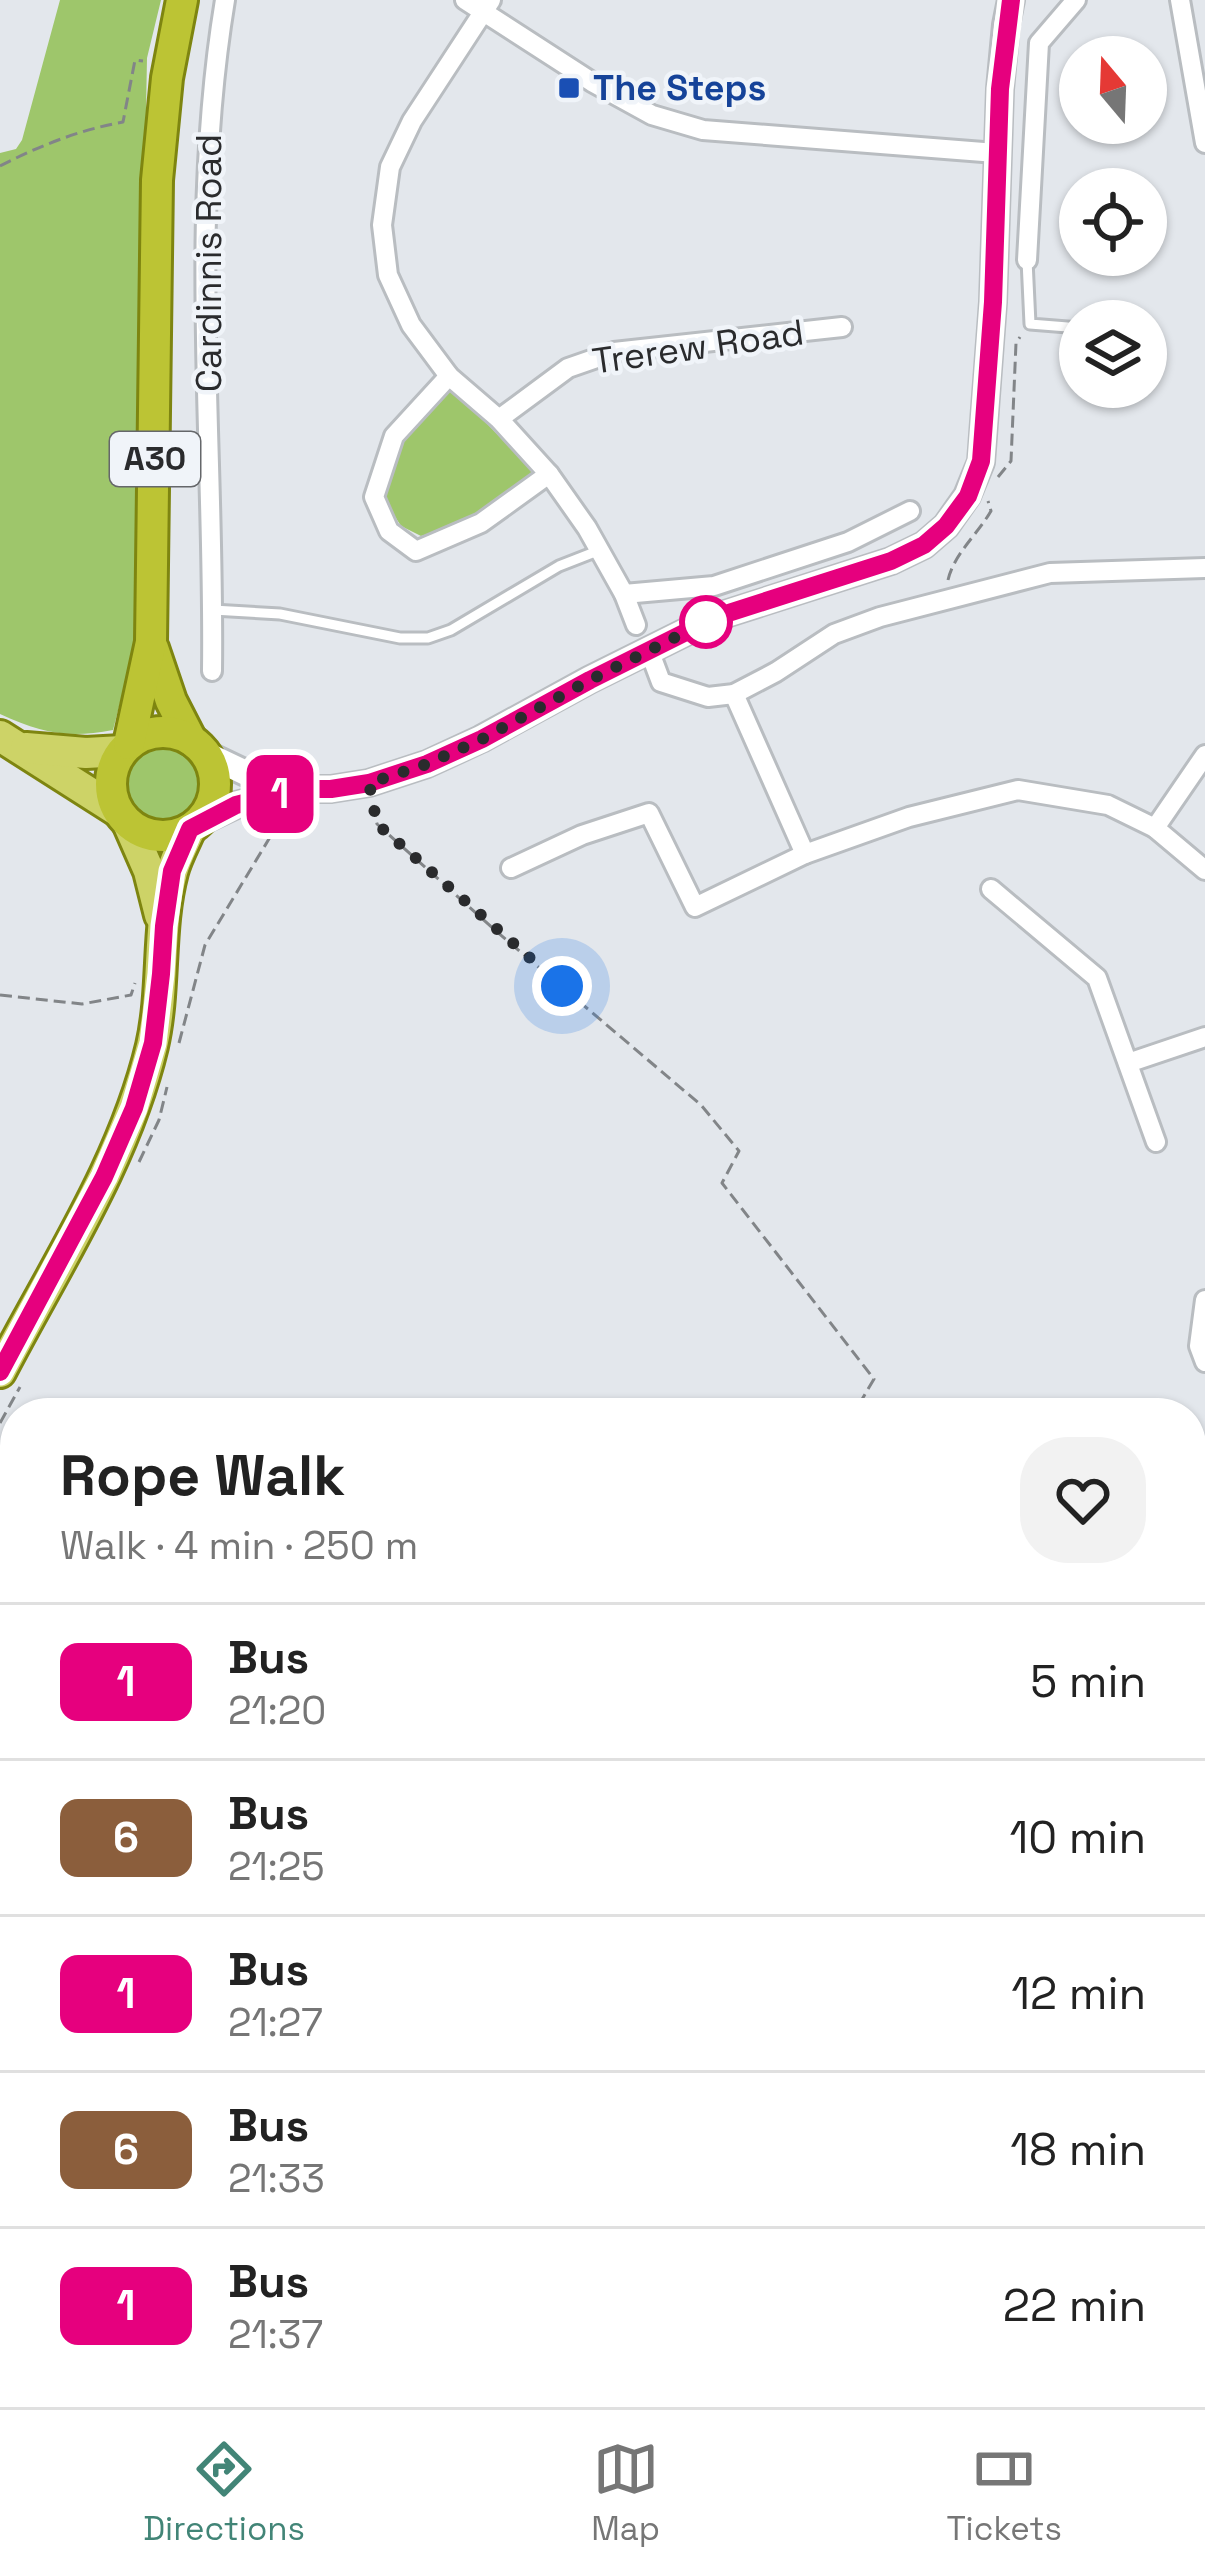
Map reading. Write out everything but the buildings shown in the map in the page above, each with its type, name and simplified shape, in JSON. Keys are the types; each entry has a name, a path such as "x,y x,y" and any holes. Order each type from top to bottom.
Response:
{"highway":[{"name":"A30","path":"126,748 151,642 158,180 167,78 182,0"},
{"name":"A30","path":"151,642 160,675 198,747"},
{"path":"154,733 173,733 198,747 213,770 215,787 212,804 194,826 174,836 158,837 123,817 110,781 126,748 154,733"}],"main road":[{"path":"10,742 86,753 126,748"},
{"path":"10,742 123,817 149,871 164,926"},
{"path":"0,1372 104,1177 134,1108 153,1043 172,871 194,826"}],"street":[{"name":"Cardinnis Road","path":"212,671 204,211 213,70 225,0"},
{"path":"194,826 236,805 298,789 369,783 427,764 716,617 891,561 924,545 946,526 981,484 993,302 996,154 1011,0"},
{"path":"1027,260 1039,43 1076,0"},
{"path":"1180,0 1205,142"},
{"path":"636,625 600,550 549,474 499,419 449,376 411,326 388,275 382,225 390,167 479,4 592,82 652,115 704,130 996,154"},
{"name":"Trerew Road","path":"499,419 568,368 614,352 842,327"},
{"path":"449,376 394,436 374,497 389,531 416,551 481,523 549,474"},
{"path":"624,594 714,586 848,542 910,512"},
{"path":"649,650 662,682 708,698 734,694 834,634 880,617 1050,573 1205,568"},
{"path":"734,694 805,854"},
{"path":"198,747 252,776 298,789"},
{"path":"1154,828 1205,755"},
{"path":"511,868 582,835 649,813 695,907 805,854 909,817 1018,790 1108,805 1154,828 1205,870"},
{"path":"991,889 1097,978 1156,1142"},
{"path":"1128,1063 1205,1037"},
{"path":"1205,1300 1198,1346 1205,1363"}],"lane":[{"path":"1027,260 1030,324 1059,326"},
{"path":"213,610 280,614 400,638 428,638 451,630 559,566 600,550"}],"path":[{"path":"0,166 38,147 123,122 135,60"},
{"path":"946,600 949,573 991,511 981,484 1000,476 1011,461 1016,343 1030,324"},
{"path":"369,783 377,824 701,1105 740,1151 722,1183 874,1379 863,1398"},
{"path":"0,994 82,1004 131,995 136,980"}],"green space":[{"path":"60,0 161,0 147,58 136,641 113,730 82,734 42,730 0,714 0,153 16,149 22,140"},
{"path":"444,386 458,393 533,472 530,482 454,526 421,536 401,526 383,498 403,428"},
{"path":"165,743 194,754 205,783 194,812 165,823 136,812 125,783 136,754"}],"bus line":[{"name":"1","path":"0,1372 104,1177 134,1108 153,1043 172,871 190,829 236,805 298,789 369,783 427,764 716,617 891,561 924,545 946,526 968,496 981,461 993,302 1000,89 1011,0"}],"place":[{"name":"The Steps","path":"569,88"}],"route":[{"path":"562,986 377,824 369,783 482,739 716,617 706,622"}]}
